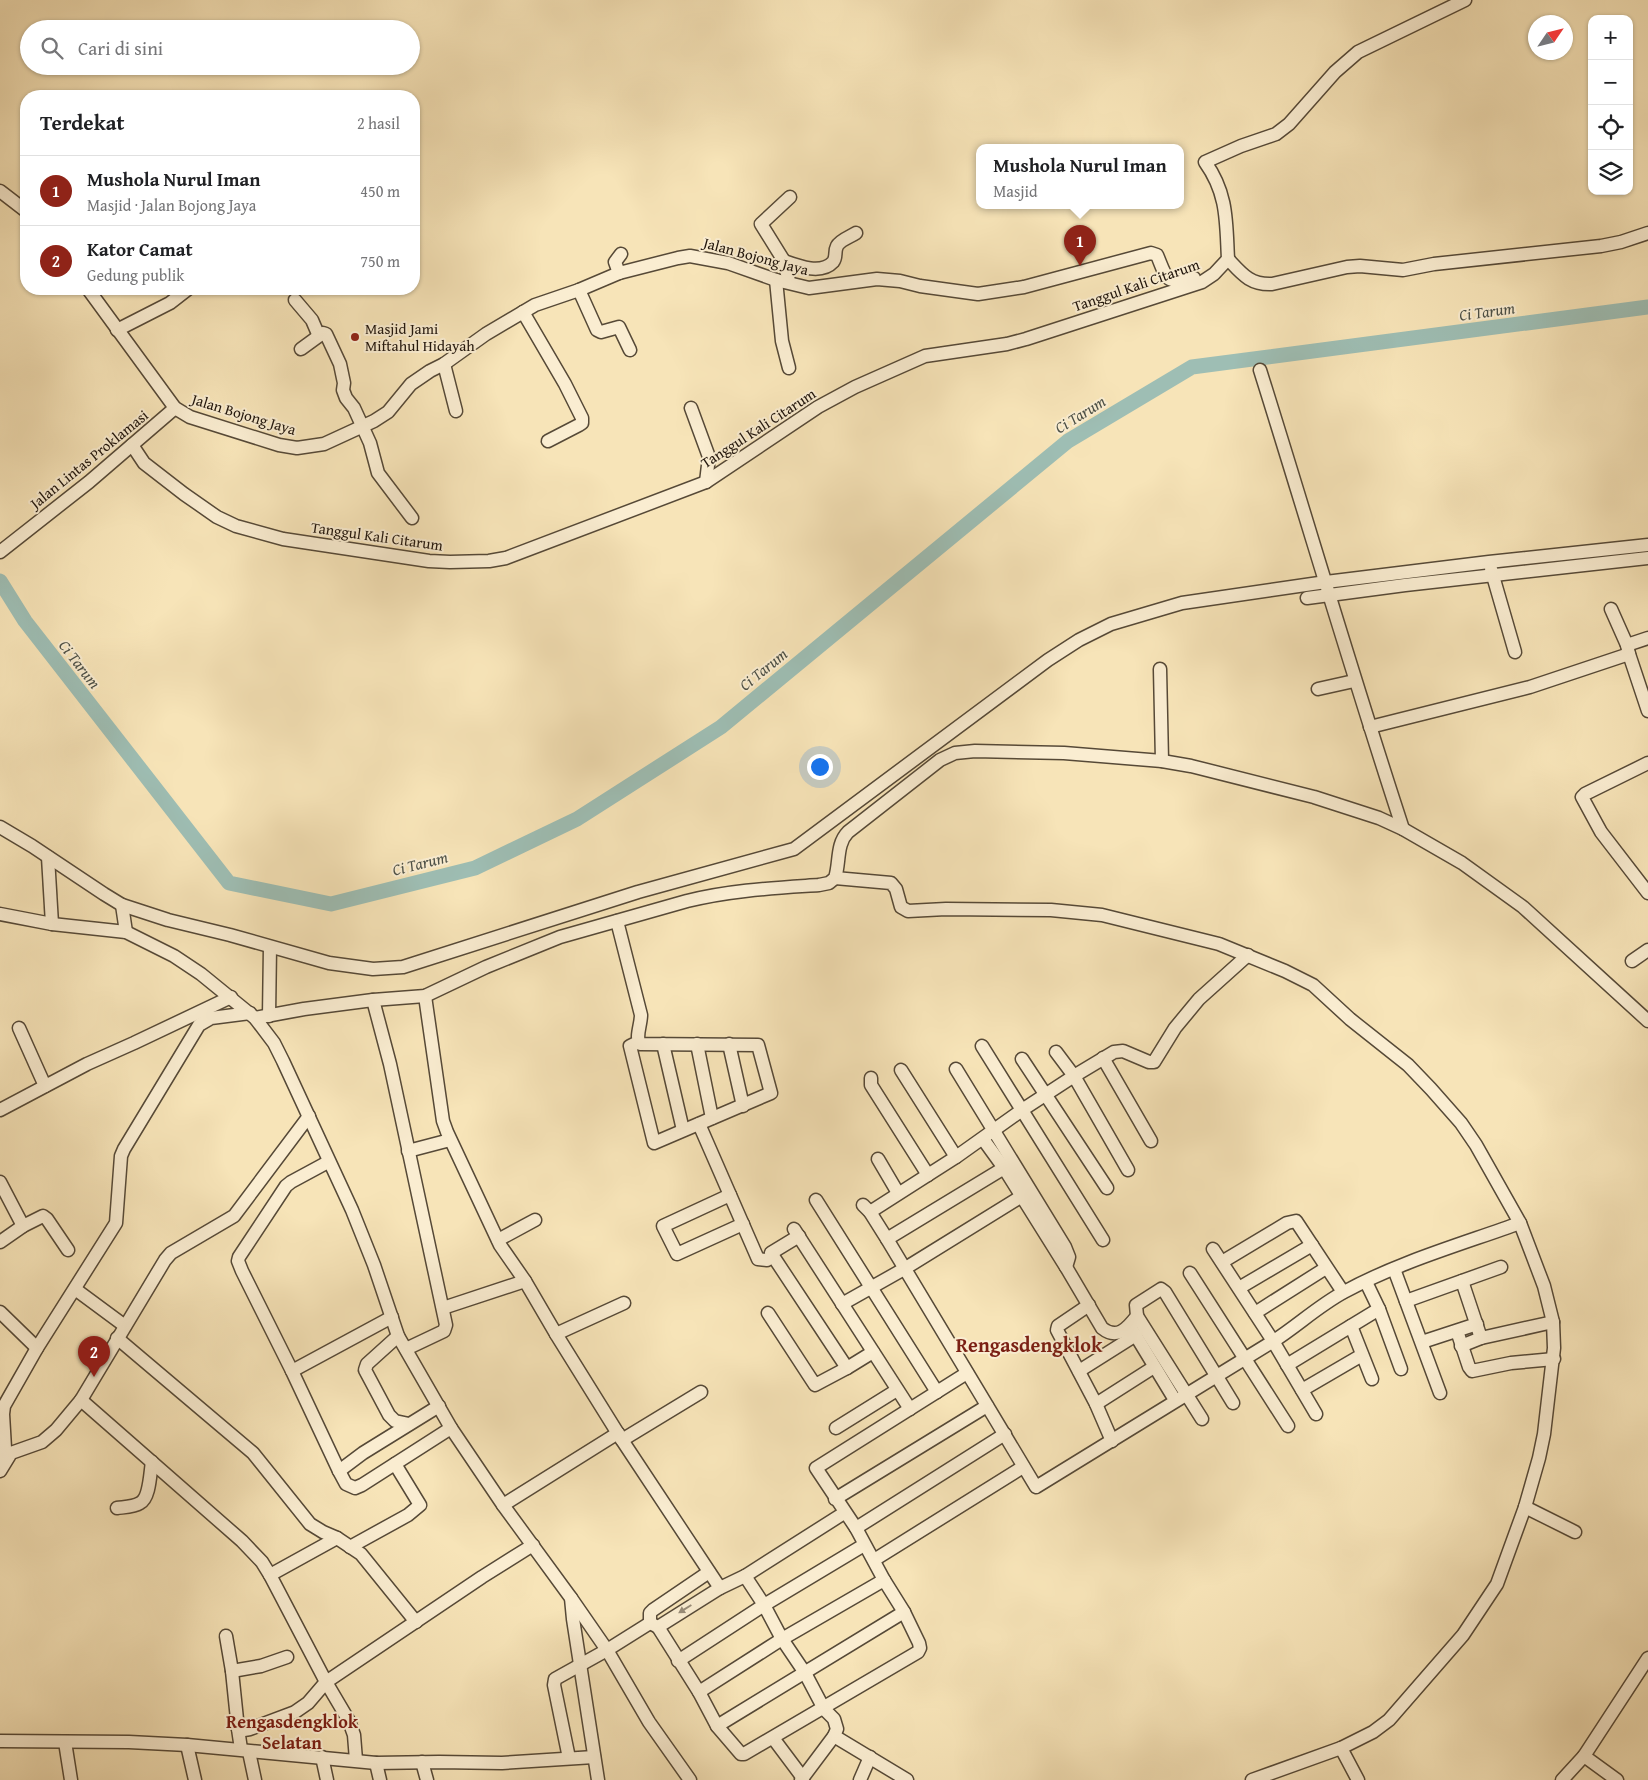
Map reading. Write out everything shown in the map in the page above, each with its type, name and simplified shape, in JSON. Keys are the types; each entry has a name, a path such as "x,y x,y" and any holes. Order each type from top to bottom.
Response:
{"street":[{"path":"1465,0 1358,52 1335,72 1296,117 1276,134 1241,146 1205,162 1220,188 1225,207 1228,259 1253,282 1272,284 1347,267 1360,266 1403,270 1434,264 1601,246 1648,233"},
{"path":"0,191 20,206"},
{"path":"789,368 782,341 784,261 761,224 790,197"},
{"path":"784,261 803,267 824,267 836,257 837,246 856,233"},
{"name":"Jalan Bojong Jaya","path":"173,406 190,417 279,445 297,448 324,444 363,427 388,412 411,384 444,364 486,334 547,300 579,290 620,273 665,260 690,256 728,263 809,288 877,279 978,294 1024,287 1151,253 1157,255 1165,276 1170,280 1176,281 1214,274"},
{"path":"620,273 614,262 621,254"},
{"name":"Tanggul Kali Citarum","path":"132,445 144,463 190,499 217,517 236,526 283,539 429,561 489,561 506,558 706,482 818,407 855,387 913,360 925,356 1007,344 1026,339 1202,282 1214,274 1228,259"},
{"path":"579,290 597,330 601,332 619,327 630,350"},
{"path":"92,295 173,406"},
{"path":"117,330 170,303 180,295"},
{"path":"295,300 308,314 318,334"},
{"path":"524,312 566,384 582,418 582,423 579,426 548,441"},
{"path":"300,349 318,334 326,334 340,364 344,383 343,390 346,398 354,408 370,443 374,465 412,518"},
{"path":"444,364 456,411"},
{"path":"1260,370 1328,588 1354,681 1403,829"},
{"name":"Jalan Lintas Proklamasi","path":"0,552 63,504 132,445 173,406"},
{"path":"691,408 709,457 706,482"},
{"path":"1307,598 1328,588 1489,562 1648,546"},
{"path":"0,827 122,905 168,920 341,966 373,969 403,967 638,892 788,851 800,846 1048,660 1079,640 1103,628 1140,614 1182,602 1328,588 1493,576 1648,558"},
{"path":"1489,562 1515,652"},
{"path":"1611,609 1628,650 1648,711"},
{"path":"1370,727 1530,687 1628,650 1648,638"},
{"path":"1160,669 1162,761"},
{"path":"1318,689 1354,681"},
{"path":"0,1471 5,1452 4,1406 37,1348 116,1223 121,1156 124,1149 196,1029 204,1021 211,1018 269,1016 373,1000 425,996 486,967 560,937 707,896 753,889 829,883 835,878 841,845 846,834 934,764 955,753 975,751 1064,753 1162,761 1191,766 1314,798 1379,818 1403,829 1462,863 1523,907 1648,1021"},
{"path":"1648,763 1582,797 1601,832 1648,894"},
{"path":"48,857 52,924"},
{"path":"835,878 891,883 896,889 901,907 906,911 973,909 1074,911 1102,915 1187,935 1248,955 1313,985 1350,1019 1414,1070 1446,1104 1471,1138 1508,1199 1520,1223 1544,1286 1553,1322 1554,1360 1539,1458 1525,1507 1496,1584 1463,1635 1389,1720 1373,1732 1342,1748 1278,1776 1252,1780"},
{"path":"122,905 126,932"},
{"path":"0,914 52,924 126,932 181,960 206,977 252,1016 274,1043 355,1219 374,1265 398,1336 451,1428 503,1505 607,1650 649,1722 690,1780"},
{"path":"617,922 641,1015 637,1036 638,1042"},
{"path":"269,1016 270,947"},
{"path":"1632,961 1648,950"},
{"path":"1248,955 1200,999 1175,1028 1154,1062 1148,1062 1123,1050 1114,1052 1022,1110 956,1158 898,1193 866,1208 887,1239 1036,1487 1186,1393 1218,1376 1245,1357 1273,1341 1343,1292 1394,1269 1520,1223"},
{"path":"425,996 443,1120 450,1140 498,1240 620,1436 720,1588"},
{"path":"0,1110 86,1064 231,997"},
{"path":"373,1000 390,1064 446,1326 444,1331 406,1350"},
{"path":"19,1028 45,1086"},
{"path":"638,1042 640,1044 758,1045 771,1093 654,1143 630,1046 638,1042"},
{"path":"662,1044 684,1130"},
{"path":"697,1044 712,1118"},
{"path":"729,1044 743,1106"},
{"path":"982,1046 1103,1240"},
{"path":"1056,1052 1074,1076 1128,1170"},
{"path":"1103,1058 1151,1140"},
{"path":"1022,1059 1047,1094 1107,1188"},
{"path":"956,1069 1065,1247 1069,1257 1066,1267"},
{"path":"901,1070 956,1158"},
{"path":"870,1078 871,1085 928,1175"},
{"path":"5,1452 36,1444 51,1435 81,1400 117,1338 172,1252 234,1216 308,1116"},
{"path":"699,1124 758,1259 767,1260 774,1256"},
{"path":"983,1138 1022,1196 1102,1328 1108,1333 1116,1334 1134,1326"},
{"path":"408,1151 450,1140"},
{"path":"878,1159 898,1193"},
{"path":"328,1162 288,1184 238,1261 242,1271 346,1484 355,1488 451,1428"},
{"path":"887,1239 1004,1168"},
{"path":"0,1182 23,1226"},
{"path":"730,1195 663,1226 677,1254 743,1224"},
{"path":"842,1304 904,1269 1022,1196"},
{"path":"816,1200 938,1392"},
{"path":"0,1242 42,1216 45,1217 68,1250"},
{"path":"498,1240 535,1220"},
{"path":"1222,1262 1291,1221 1296,1222 1343,1292"},
{"path":"847,1368 771,1253 797,1233 910,1409"},
{"path":"1239,1288 1312,1245"},
{"path":"1214,1249 1273,1341 1316,1414"},
{"path":"1406,1301 1501,1267"},
{"path":"1255,1314 1326,1268"},
{"path":"1394,1269 1440,1393"},
{"path":"1190,1273 1288,1426"},
{"path":"443,1308 525,1281"},
{"path":"1462,1281 1481,1338"},
{"path":"1366,1282 1379,1309 1401,1369"},
{"path":"75,1289 125,1326"},
{"path":"1175,1400 1154,1367 1134,1326 1136,1305 1161,1289 1165,1292 1233,1402"},
{"path":"556,1334 624,1303"},
{"path":"1089,1305 1058,1326 1057,1330 1096,1404 1112,1441"},
{"path":"1287,1365 1379,1309"},
{"path":"0,1312 37,1348"},
{"path":"768,1313 815,1385 873,1352"},
{"path":"292,1371 392,1317"},
{"path":"1461,1346 1481,1338 1553,1322"},
{"path":"1422,1342 1477,1324"},
{"path":"1079,1371 1134,1326"},
{"path":"1134,1326 1186,1393 1202,1419"},
{"path":"1351,1326 1372,1379"},
{"path":"1457,1331 1472,1372 1511,1363 1554,1360"},
{"path":"398,1336 367,1364 365,1370 389,1414 395,1421 409,1424"},
{"path":"117,1338 253,1453 310,1524 337,1538 361,1554 416,1622"},
{"path":"1302,1390 1362,1355"},
{"path":"1096,1404 1154,1367"},
{"path":"709,1572 650,1612 654,1625 699,1692 717,1726 741,1754 824,1709 918,1652 920,1648 919,1643 904,1612 856,1528 816,1468 967,1373"},
{"path":"836,1428 897,1390"},
{"path":"503,1505 620,1436 701,1392"},
{"path":"81,1400 242,1541 262,1562 352,1728 356,1760"},
{"path":"339,1471 438,1406"},
{"path":"835,1499 987,1406"},
{"path":"856,1528 1005,1434"},
{"path":"117,1508 140,1504 145,1499 148,1494 152,1462"},
{"path":"350,1547 408,1515 420,1505 395,1464"},
{"path":"874,1560 1023,1467"},
{"path":"1525,1507 1575,1532"},
{"path":"568,1758 555,1679 745,1576 844,1512"},
{"path":"270,1575 337,1538"},
{"path":"678,1660 764,1605 864,1545"},
{"path":"238,1729 250,1729 295,1712 308,1703 326,1682 533,1546"},
{"path":"745,1576 764,1605 782,1639 805,1673 824,1709 834,1719 837,1728 834,1736 802,1779 773,1738"},
{"path":"699,1692 782,1639 884,1580"},
{"path":"571,1598 598,1780"},
{"path":"717,1726 904,1612"},
{"path":"226,1636 232,1670 238,1729 255,1780"},
{"path":"232,1670 261,1666 287,1657"},
{"path":"1562,1780 1584,1756 1648,1658"},
{"path":"834,1736 907,1780"},
{"path":"0,1741 187,1745 376,1762 502,1763 594,1757"},
{"path":"65,1742 71,1780"},
{"path":"187,1745 195,1780"},
{"path":"1342,1748 1358,1780"},
{"path":"1584,1756 1617,1780"},
{"path":"322,1757 327,1780"},
{"path":"860,1780 870,1757"},
{"path":"376,1762 380,1780"},
{"path":"422,1762 428,1780"}],"waterway":[{"name":"Ci Tarum","path":"0,581 25,621 229,883 331,904 475,868 577,819 721,727 1068,441 1192,367 1648,307"}],"place":[{"name":"Mushola Nurul Iman","path":"1080,266"},
{"name":"Masjid Jami Miftahul Hidayah","path":"355,337"},
{"name":"Kator Camat","path":"94,1377"}],"district":[{"name":"Rengasdengklok","path":"1029,1344"},
{"name":"Rengasdengklok Selatan","path":"292,1731"}]}
